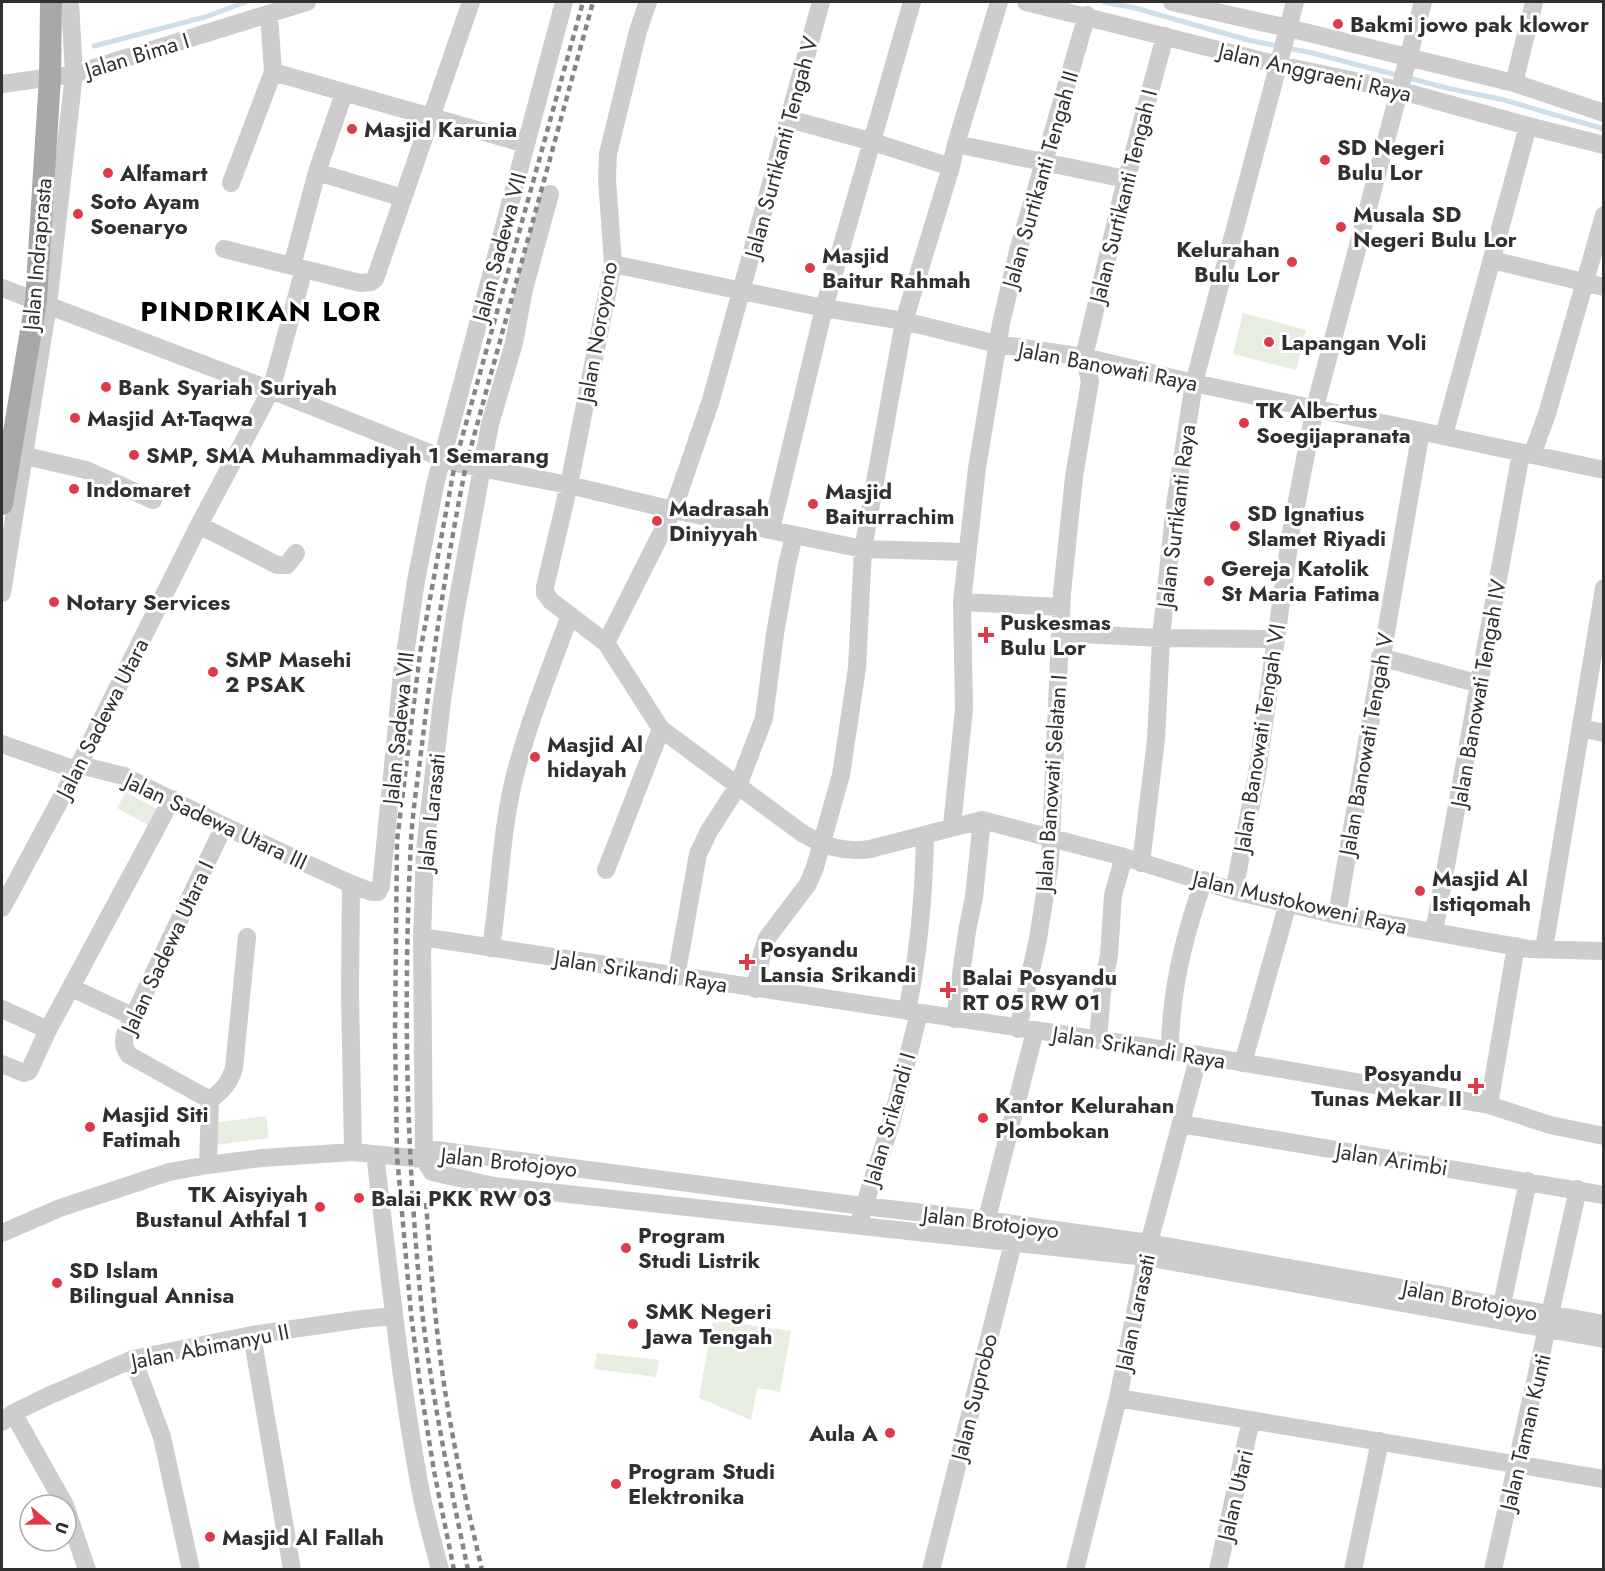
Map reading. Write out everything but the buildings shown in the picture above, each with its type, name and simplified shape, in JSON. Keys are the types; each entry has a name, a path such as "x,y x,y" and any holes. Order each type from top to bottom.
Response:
{"main road":[{"name":"Jalan Indraprasta","path":"2,504 10,453 42,303 51,2"}],"street":[{"path":"2,593 74,74 70,2"},
{"name":"Jalan Bima I","path":"2,84 74,74 307,2"},
{"path":"224,249 360,283 371,282 375,279 471,2"},
{"name":"Jalan Sadewa VII","path":"378,892 381,886 402,674 416,581 435,484 447,460 564,2"},
{"name":"Jalan Noroyono","path":"570,615 551,601 545,593 545,587 613,264 607,179 608,154 638,31 648,2"},
{"name":"Jalan Surtikanti Tengah V","path":"606,643 673,510 711,400 821,2"},
{"path":"771,530 824,308 912,2"},
{"path":"756,989 767,938 808,884 815,867 842,774 855,680 863,549 904,321 999,2"},
{"name":"Jalan Anggraeni Raya","path":"1026,2 1280,62 1399,86 1528,126 1604,145"},
{"name":"Jalan Surtikanti Raya","path":"1098,1040 1102,992 1109,955 1113,895 1133,860 1156,741 1161,638 1176,505 1194,383 1295,2"},
{"path":"1315,407 1423,2"},
{"path":"1514,83 1534,2"},
{"name":"Jalan Anggraeni Raya","path":"1183,3 1408,61 1514,83 1603,110"},
{"path":"231,183 273,72 269,14"},
{"name":"Jalan Surtikanti Tengah II","path":"952,826 964,709 962,602 977,468 997,344 1018,251 1087,15"},
{"name":"Jalan Surtikanti Tengah I","path":"1084,357 1126,179 1165,36"},
{"path":"273,72 526,144"},
{"path":"271,390 317,172 344,93"},
{"path":"789,119 873,142 951,167"},
{"path":"1444,435 1528,126"},
{"path":"956,144 1126,179"},
{"path":"317,172 403,198"},
{"name":"Jalan Larasati","path":"424,1160 422,937 425,850 442,701 455,615 490,424 514,343 524,289 550,194"},
{"name":"Jalan Banowati Tengah IV","path":"1434,932 1480,684 1527,454 1547,414 1604,215"},
{"path":"1492,260 1604,287"},
{"name":"Jalan Banowati Raya","path":"613,264 741,292 904,321 997,344 1084,357 1194,383 1604,470"},
{"path":"2,288 271,390 447,460 863,549 967,552"},
{"name":"Jalan Banowati Selatan I","path":"1027,1030 1050,862 1061,607 1074,477 1090,381 1084,357"},
{"name":"Jalan Sadewa Utara","path":"2,908 77,768 199,525 271,390"},
{"name":"Jalan Banowati Tengah VI","path":"1234,891 1257,774 1290,532 1315,407"},
{"name":"Jalan Banowati Tengah V","path":"1337,915 1421,431"},
{"path":"10,453 86,470 153,500"},
{"path":"199,525 277,565 287,565 296,553"},
{"path":"676,977 698,854 708,831 738,786 764,718 781,600 794,535"},
{"path":"1544,949 1604,588"},
{"path":"962,602 1061,607"},
{"path":"491,948 508,813 516,772 531,720 570,615 606,643 661,729 802,833 821,844 842,850 857,851 982,820 974,897 966,931 955,1019"},
{"path":"1060,633 1161,638 1276,639"},
{"path":"1380,657 1480,684"},
{"path":"1581,728 1604,734"},
{"path":"606,870 661,729"},
{"name":"Jalan Sadewa Utara III","path":"2,744 77,768 124,776 224,826 351,884 378,892"},
{"path":"2,1064 24,1073 27,1072 172,800"},
{"name":"Jalan Mustokoweni Raya","path":"982,820 1204,880 1234,891 1337,915 1516,946 1604,951"},
{"name":"Jalan Sadewa Utara I","path":"210,1100 129,1055 124,1049 123,1041 224,826"},
{"name":"Jalan Srikandi I","path":"859,1225 863,1206 892,1120 913,1012 924,878 925,835"},
{"path":"1170,1051 1170,1021 1184,946 1188,926 1204,880"},
{"path":"351,884 350,993 353,1152"},
{"path":"1243,1063 1288,903"},
{"path":"208,1165 210,1100 230,1082 234,1068 247,937"},
{"name":"Jalan Srikandi Raya","path":"422,937 1199,1055 1489,1105 1550,1125 1604,1136"},
{"path":"1489,1105 1516,946"},
{"path":"72,988 134,1017"},
{"path":"2,1009 48,1030"},
{"path":"982,1239 1027,1030"},
{"name":"Jalan Larasati","path":"1075,1569 1118,1398 1148,1250 1199,1055"},
{"name":"Jalan Arimbi","path":"1181,1124 1604,1195"},
{"name":"Jalan Brotojoyo","path":"1148,1250 1013,1243 494,1186 432,1172 424,1160 436,1150 741,1191 1017,1224 1148,1250 1500,1312 1550,1322 1604,1339"},
{"path":"2,1233 60,1208 169,1172 208,1165 262,1158 353,1152 424,1160"},
{"path":"375,1154 394,1316 422,1499 440,1569"},
{"path":"494,1186 497,1159"},
{"path":"1500,1312 1528,1181"},
{"name":"Jalan Taman Kunti","path":"1493,1569 1578,1189"},
{"path":"738,1212 741,1191"},
{"name":"Jalan Suprobo","path":"932,1569 1017,1224"},
{"name":"Jalan Abimanyu II","path":"7,1418 133,1359 252,1335 394,1316"},
{"name":"Jalan Brotojoyo","path":"1550,1322 1604,1324"},
{"path":"252,1335 292,1569"},
{"path":"133,1359 162,1437 191,1569"},
{"name":"Jalan Utari","path":"1118,1398 1604,1479"},
{"path":"7,1418 56,1493"},
{"name":"Jalan Utari","path":"1218,1569 1251,1420"},
{"path":"1353,1569 1380,1441"},
{"path":"78,1544 87,1569"}],"shaded area":[{"name":"Lapangan Voli","path":"1243,313 1306,330 1296,370 1233,354"},
{"path":"126,792 159,810 150,826 117,808"},
{"path":"266,1116 269,1138 215,1145 212,1123"},
{"path":"713,1320 791,1331 780,1392 757,1388 751,1420 699,1398"},
{"path":"597,1353 659,1360 656,1377 594,1369"}],"waterway":[{"path":"94,46 205,17 246,2"},
{"path":"1104,2 1135,8 1248,40 1312,53 1447,88 1504,100 1604,129"}],"railway":[{"path":"454,1570 434,1471 420,1384 411,1314 397,1156 395,1034 397,841 420,653 455,463 583,2"},
{"path":"468,1570 431,1376 422,1311 412,1194 407,1076 407,958 412,828 437,634 466,465 593,2"},
{"path":"426,1203 443,1378 459,1466 482,1570"}],"place":[{"name":"Bakmi jowo pak klowor","path":"1338,24"},
{"name":"Masjid Karunia","path":"352,129"},
{"name":"SD Negeri Bulu Lor","path":"1325,160"},
{"name":"Alfamart","path":"108,173"},
{"name":"Soto Ayam Soenaryo","path":"78,214"},
{"name":"Musala SD Negeri Bulu Lor","path":"1341,227"},
{"name":"Kelurahan Bulu Lor","path":"1292,262"},
{"name":"Masjid Baitur Rahmah","path":"810,268"},
{"name":"Lapangan Voli","path":"1269,342"},
{"name":"Bank Syariah Suriyah","path":"106,387"},
{"name":"Masjid At-Taqwa","path":"75,418"},
{"name":"TK Albertus Soegijapranata","path":"1244,423"},
{"name":"SMP, SMA Muhammadiyah 1 Semarang","path":"134,455"},
{"name":"Indomaret","path":"74,489"},
{"name":"Masjid Baiturrachim","path":"813,504"},
{"name":"Madrasah Diniyyah","path":"657,521"},
{"name":"SD Ignatius Slamet Riyadi","path":"1235,526"},
{"name":"Gereja Katolik St Maria Fatima","path":"1209,581"},
{"name":"Notary Services","path":"54,602"},
{"name":"Puskesmas Bulu Lor","path":"986,635"},
{"name":"SMP Masehi 2 PSAK","path":"213,672"},
{"name":"Masjid Al hidayah","path":"535,757"},
{"name":"Masjid Al Istiqomah","path":"1420,891"},
{"name":"Posyandu Lansia Srikandi","path":"747,962"},
{"name":"Balai Posyandu RT 05 RW 01","path":"948,990"},
{"name":"Posyandu Tunas Mekar II","path":"1476,1086"},
{"name":"Kantor Kelurahan Plombokan","path":"983,1118"},
{"name":"Masjid Siti Fatimah","path":"90,1127"},
{"name":"Balai PKK RW 03","path":"359,1198"},
{"name":"TK Aisyiyah Bustanul Athfal 1","path":"320,1207"},
{"name":"Program Studi Listrik","path":"626,1248"},
{"name":"SD Islam Bilingual Annisa","path":"57,1283"},
{"name":"SMK Negeri Jawa Tengah","path":"633,1324"},
{"name":"Aula A","path":"890,1433"},
{"name":"Program Studi Elektronika","path":"616,1484"},
{"name":"Masjid Al Fallah","path":"210,1537"}],"district":[{"name":"PINDRIKAN LOR","path":"261,311"}]}
